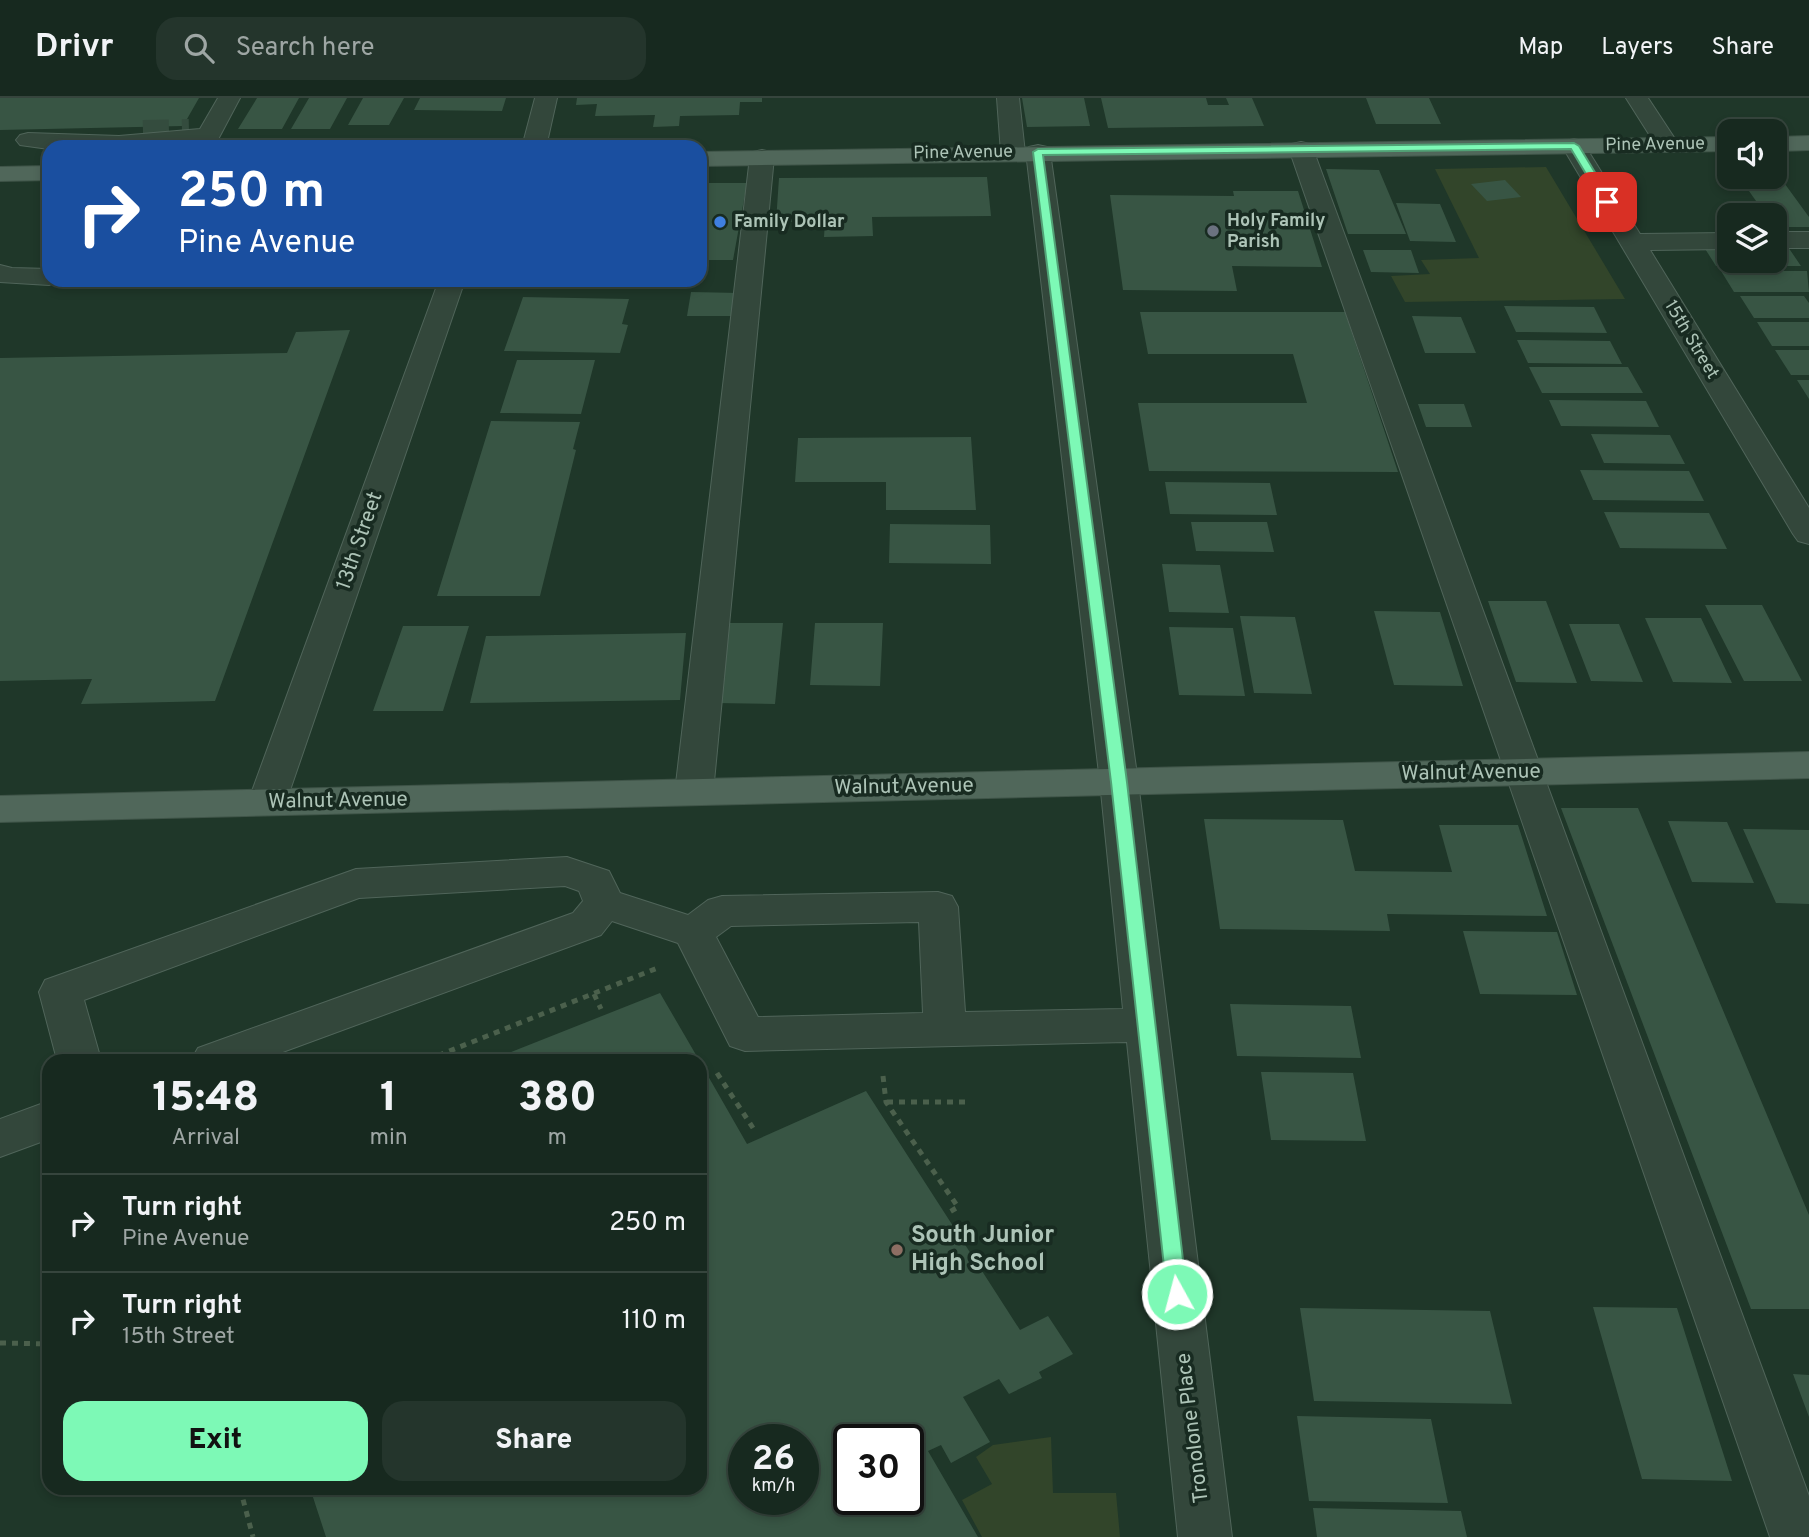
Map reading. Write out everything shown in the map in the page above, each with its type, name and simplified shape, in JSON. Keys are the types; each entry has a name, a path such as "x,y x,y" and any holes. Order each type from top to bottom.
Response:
{"main road":[{"path":"1787,144 1809,143"},
{"name":"Pine Avenue","path":"707,159 1717,144"},
{"path":"0,174 42,173"},
{"name":"Walnut Avenue","path":"0,808 1809,765"}],"street":[{"path":"200,138 229,98"},
{"path":"536,140 546,98"},
{"name":"Tronolone Place","path":"1008,98 1025,153 1119,782 1205,1537"},
{"path":"1637,98 1667,145"},
{"path":"28,140 56,135 143,133"},
{"path":"0,140 42,141"},
{"name":"15th Street","path":"1574,146 1809,534"},
{"path":"1301,149 1797,1537"},
{"path":"694,792 762,157"},
{"path":"1787,240 1809,240"},
{"path":"1632,242 1717,241"},
{"path":"0,273 9,276 42,277"},
{"name":"13th Street","path":"267,802 450,287"},
{"path":"77,1054 60,992 356,884 567,871 595,881 604,903 693,932 744,1034 1146,1025"},
{"path":"230,1054 587,924 604,903"},
{"path":"693,932 722,911 938,907 945,1029"},
{"path":"0,1138 42,1123"}],"path":[{"path":"594,994 601,1009"},
{"path":"713,1067 753,1128"},
{"path":"886,1102 970,1102"},
{"path":"0,1343 42,1344"},
{"path":"242,1495 253,1537"}],"green space":[{"path":"1546,167 1625,299 1405,302 1391,276 1430,274 1421,260 1479,258 1435,169"},
{"path":"1051,1437 1053,1493 1116,1493 1120,1537 982,1537 962,1500 992,1484 976,1457 993,1445"}],"building":[{"path":"0,98 199,98 183,126 0,130"},
{"path":"257,98 299,98 282,129 238,129"},
{"path":"309,98 347,98 330,129 291,129"},
{"path":"363,98 404,98 389,125 348,125"},
{"path":"420,98 506,98 502,111 414,110"},
{"path":"577,98 762,98 762,102 740,102 739,115 680,116 679,126 653,127 655,115 595,116 597,104 576,105"},
{"path":"1022,98 1084,98 1090,126 1027,127"},
{"path":"1101,98 1206,98 1208,105 1229,105 1226,98 1252,98 1264,126 1108,128"},
{"path":"1366,98 1429,98 1441,124 1376,124"},
{"path":"1326,169 1379,170 1406,234 1348,234"},
{"path":"987,177 991,216 872,217 873,236 824,237 825,222 776,222 779,178"},
{"path":"1505,180 1521,197 1487,201 1471,184"},
{"name":"Family Dollar","path":"707,183 747,183 733,260 707,260"},
{"path":"1787,187 1809,217 1809,227 1787,227 1787,203 1757,203 1748,189 1787,189"},
{"name":"Holy Family Parish","path":"1233,191 1298,191 1322,267 1232,266 1237,291 1123,290 1110,195 1234,196"},
{"path":"1396,203 1440,204 1456,242 1410,241"},
{"path":"1702,244 1717,244 1716,266"},
{"path":"1787,245 1801,266 1787,266"},
{"path":"1363,250 1411,250 1419,273 1371,272"},
{"path":"1807,271 1809,292 1734,292 1722,273"},
{"path":"691,292 739,293 736,316 687,316"},
{"path":"1740,296 1804,296 1809,303 1809,318 1754,318"},
{"path":"523,297 629,299 622,324 628,325 620,353 504,351"},
{"path":"1504,306 1594,307 1607,333 1516,332"},
{"path":"1140,312 1345,312 1398,472 1149,471 1138,403 1307,403 1293,354 1148,354"},
{"path":"1412,316 1461,317 1476,353 1425,353"},
{"path":"1757,322 1809,322 1809,346 1772,346"},
{"path":"350,330 215,701 81,704 92,679 0,681 0,358 287,353 296,332"},
{"path":"1517,340 1610,341 1622,364 1528,363"},
{"path":"1775,350 1809,350 1809,375 1791,375"},
{"path":"517,360 595,360 581,414 500,413"},
{"path":"1529,367 1628,367 1643,393 1542,393"},
{"path":"1797,380 1809,380 1809,399"},
{"path":"1549,400 1646,401 1659,427 1561,426"},
{"path":"1418,404 1464,404 1472,427 1426,427"},
{"path":"491,421 580,422 573,449 576,450 540,596 437,596"},
{"path":"1591,434 1670,435 1685,464 1604,463"},
{"path":"971,437 976,510 886,510 886,482 795,482 798,438"},
{"path":"1580,470 1689,471 1704,501 1593,500"},
{"path":"1165,482 1270,483 1277,515 1170,514"},
{"path":"1604,512 1709,513 1727,549 1620,548"},
{"path":"1191,522 1267,522 1274,552 1196,551"},
{"path":"890,524 990,525 991,564 889,563"},
{"path":"1162,564 1220,565 1229,613 1169,612"},
{"path":"1488,601 1546,601 1577,683 1516,682"},
{"path":"1705,605 1762,605 1802,681 1744,681"},
{"path":"1374,611 1440,612 1463,686 1394,685"},
{"path":"1240,616 1295,617 1312,694 1254,693"},
{"path":"1645,618 1701,618 1732,683 1673,682"},
{"path":"727,623 783,623 775,704 716,703"},
{"path":"815,623 883,623 880,686 810,685"},
{"path":"1569,624 1619,624 1643,682 1591,681"},
{"path":"403,626 469,626 443,711 373,711"},
{"path":"1169,627 1233,628 1245,696 1179,695"},
{"path":"686,633 680,700 470,703 486,636"},
{"path":"1561,808 1638,808 1809,1215 1809,1309 1751,1309"},
{"path":"1204,819 1343,820 1355,871 1452,872 1439,825 1518,825 1547,916 1387,914 1390,931 1220,929"},
{"path":"1668,821 1727,822 1754,883 1692,882"},
{"path":"1743,829 1809,830 1809,904 1776,903"},
{"path":"1463,931 1557,932 1577,995 1480,994"},
{"path":"660,993 696,1054 506,1054"},
{"path":"1230,1004 1351,1006 1361,1058 1237,1056"},
{"path":"1261,1072 1353,1073 1366,1141 1271,1140"},
{"path":"707,1074 747,1144 866,1091 1020,1330 1048,1316 1073,1354 1039,1372 1042,1378 1009,1394 999,1379 963,1397 990,1442 951,1463 941,1445 928,1451 978,1537 326,1537 312,1495 707,1495"},
{"path":"1593,1307 1677,1308 1732,1481 1642,1479"},
{"path":"1300,1308 1490,1311 1512,1404 1314,1401"},
{"path":"1793,1374 1809,1375 1809,1417"},
{"path":"1297,1416 1431,1419 1448,1503 1309,1501"},
{"path":"1313,1508 1461,1511 1467,1537 1317,1537"}],"tunnel":[{"path":"143,133 189,132"}],"place":[{"name":"Family Dollar","path":"720,222"},
{"name":"Holy Family Parish","path":"1213,231"},
{"name":"South Junior High School","path":"897,1250"}],"route":[{"path":"1177,1294 1119,782 1038,152 1574,146 1607,202"}]}
